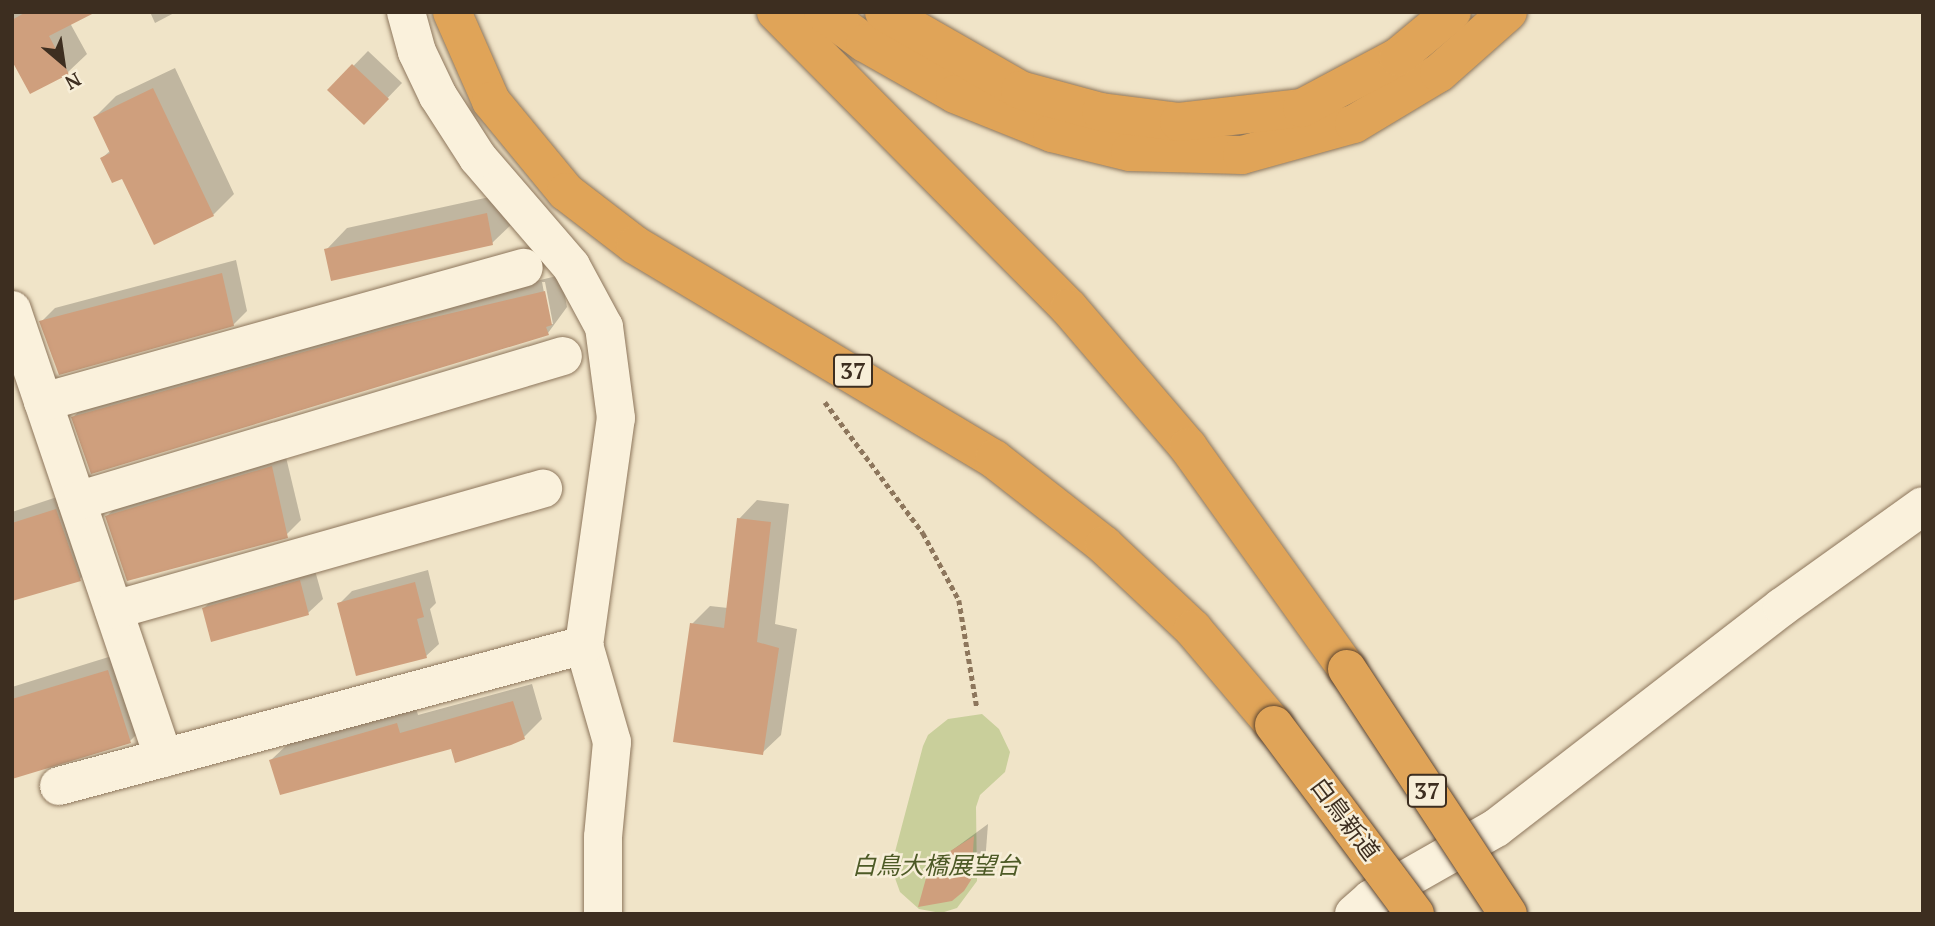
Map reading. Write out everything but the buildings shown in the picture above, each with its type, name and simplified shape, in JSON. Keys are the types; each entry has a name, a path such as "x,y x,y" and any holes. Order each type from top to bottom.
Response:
{"highway":[{"name":"白鳥新道","path":"452,12 491,101 566,192 635,245 994,459 1104,545 1193,629 1274,725 1415,914"},
{"name":"37","path":"776,12 1069,308 1188,447 1347,669 1508,914"},
{"path":"823,12 865,43 955,94 1052,134 1130,152 1242,155 1354,124 1439,73 1508,12"},
{"path":"884,12 1020,90 1101,112 1179,122 1302,108 1398,57 1452,12"}],"street":[{"path":"406,12 417,52 438,96 478,158 571,266 612,308 611,356 616,418 584,645 612,742 603,837 603,914"},
{"path":"43,402 524,268"},
{"path":"12,310 164,758"},
{"path":"77,501 563,356"},
{"path":"114,610 543,489"},
{"path":"1354,914 1371,899 1496,828 1782,607 1923,506"},
{"path":"59,786 584,645"}],"path":[{"path":"819,393 923,533 959,600 977,708"}],"green space":[{"name":"白鳥大橋展望台","path":"982,714 999,729 1010,752 1005,772 980,795 976,807 977,881 957,908 941,913 919,909 900,892 891,867 923,746 928,735 948,719"}]}
